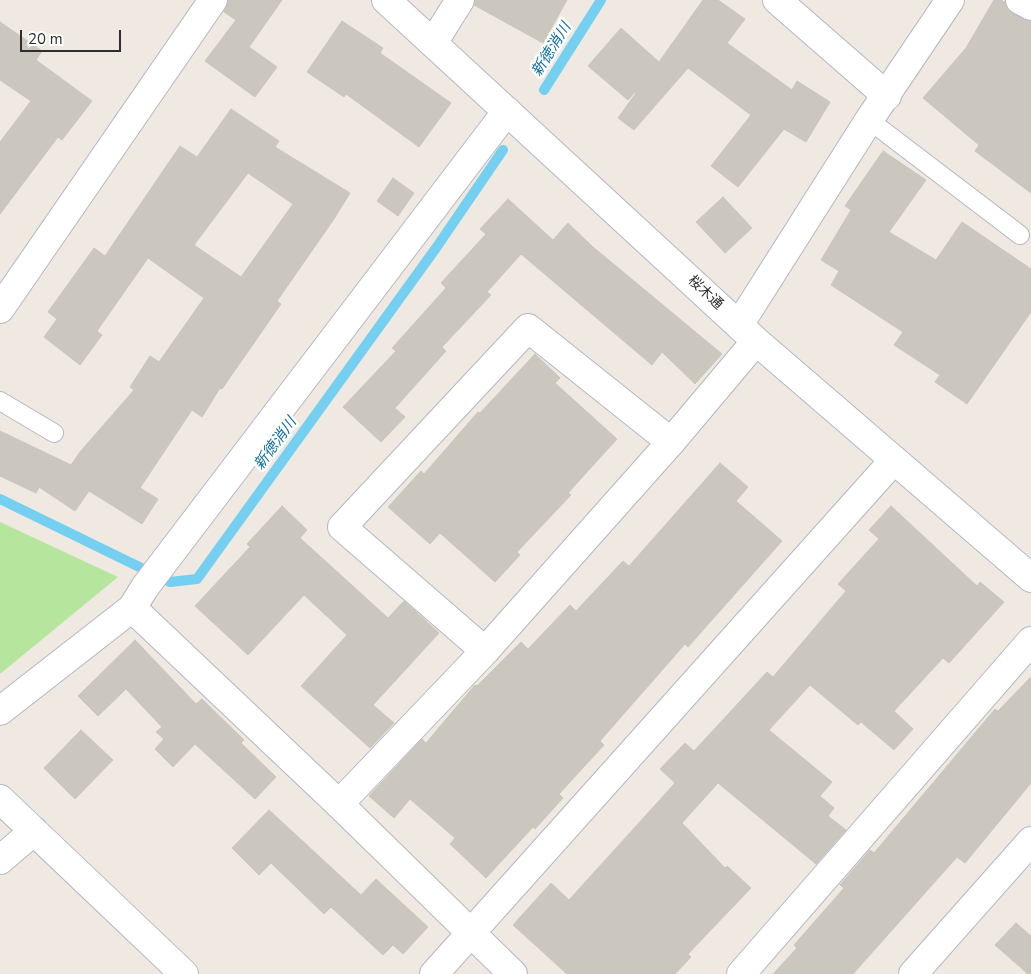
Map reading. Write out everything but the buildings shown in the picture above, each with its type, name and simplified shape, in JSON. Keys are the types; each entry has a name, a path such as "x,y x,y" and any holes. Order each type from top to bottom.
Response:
{"street":[{"path":"4,296 213,0"},
{"name":"桜木通","path":"386,0 747,333 1031,578"},
{"path":"434,43 460,0"},
{"path":"777,0 887,96"},
{"path":"340,804 485,651 671,442 747,333 869,120 950,0"},
{"path":"1020,0 1031,6"},
{"path":"0,711 138,597 507,111"},
{"path":"485,651 342,528 528,328 671,442"},
{"path":"434,974 894,460"},
{"path":"138,597 340,804 514,974"},
{"path":"742,974 1031,641"},
{"path":"0,799 184,974"},
{"path":"0,860 34,831"},
{"path":"913,974 1031,841"}],"lane":[{"path":"869,120 1020,235"},
{"path":"0,400 54,433"}],"green space":[{"path":"0,522 118,577 0,674"}],"waterway":[{"name":"新徳消川","path":"544,90 601,0"},
{"name":"新徳消川","path":"0,499 170,582 197,579 436,248 503,150"}]}
